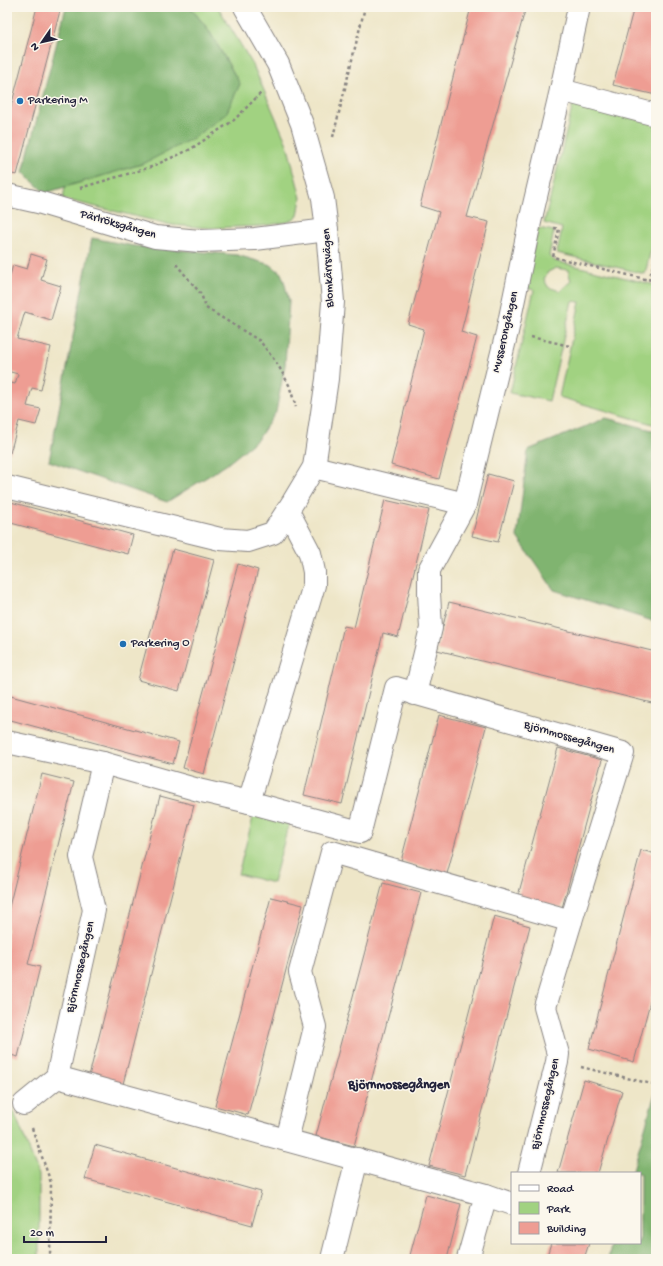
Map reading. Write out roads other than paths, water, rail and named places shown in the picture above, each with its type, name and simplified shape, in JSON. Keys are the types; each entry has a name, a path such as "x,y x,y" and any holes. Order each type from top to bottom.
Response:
{"street":[{"name":"Blomkärrsvägen","path":"7,487 220,539 248,540 273,533 314,467 327,379 333,302 323,198 302,124 278,64 246,7"},
{"name":"Musserongången","path":"465,504 507,332 530,222 579,7"},
{"path":"561,90 656,115"},
{"name":"Pärlröksgången","path":"7,196 38,202 155,237 200,241 255,239 327,230"},
{"path":"314,467 465,504 430,570 429,593 431,628 416,694"},
{"path":"249,802 314,585 314,572 310,553 288,511"},
{"name":"Björnmossegången","path":"7,742 103,763 202,791 360,832 396,688 623,753 545,1007 558,1054 529,1172"},
{"name":"Björnmossegången","path":"57,1077 94,910 81,857 103,763"},
{"path":"287,1140 315,1027 300,972 339,826"},
{"path":"332,852 571,921"},
{"path":"24,1104 57,1077 357,1159 486,1195 511,1204"},
{"path":"332,1259 357,1159"},
{"path":"468,1259 486,1195"}],"place":[{"name":"Parkering M","path":"20,101"},
{"name":"Parkering O","path":"123,644"}],"district":[{"name":"Björnmossegången","path":"399,1085"}]}
